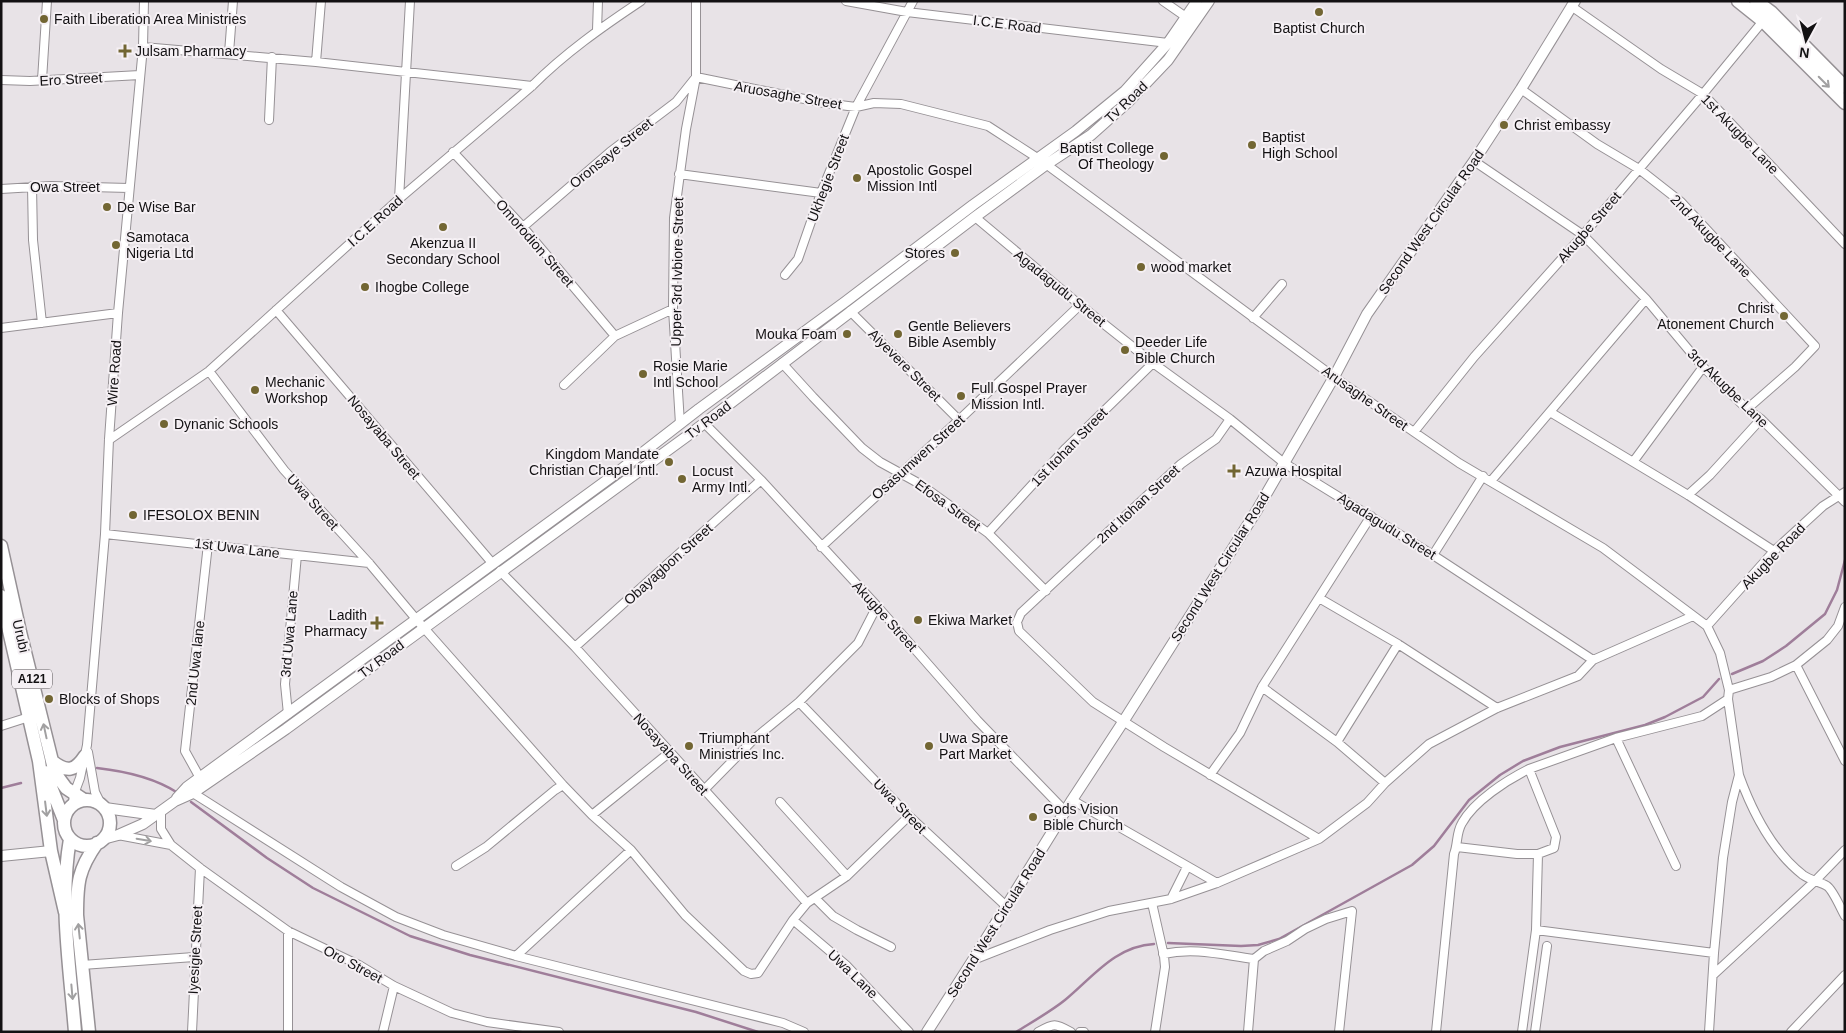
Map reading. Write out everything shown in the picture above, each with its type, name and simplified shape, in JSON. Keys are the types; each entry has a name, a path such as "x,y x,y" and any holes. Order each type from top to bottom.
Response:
{"main road":[{"path":"1738,1 1763,21 1845,103"},
{"path":"1756,1 1771,12 1845,87"},
{"name":"Urubi","path":"1,546 46,761"},
{"name":"Urubi","path":"1,596 34,737 46,761 77,799"},
{"path":"46,761 63,768 74,768 79,764 86,750"},
{"name":"A121","path":"46,761 52,787 64,820 64,827 70,839 66,862 65,912 75,1032"},
{"name":"A121","path":"46,761 51,851 65,912"},
{"path":"64,820 68,808 77,799 103,806 109,816 110,824 108,832 88,856 80,872 79,879 77,915 89,1032"},
{"path":"70,839 83,845 100,841"}],"street":[{"path":"42,80 47,1"},
{"name":"Wire Road","path":"77,799 86,750 105,534 109,440 118,313 140,75 144,1"},
{"path":"229,53 233,1"},
{"path":"316,62 321,1"},
{"path":"399,199 410,1"},
{"path":"597,30 598,1"},
{"name":"I.C.E Road","path":"109,440 209,371 453,152 597,30 640,1"},
{"name":"Upper 3rd Ivbiore Street","path":"680,424 673,309 674,218 686,129 696,77 696,1"},
{"name":"I.C.E Road","path":"846,1 907,12 1168,43"},
{"name":"Ukhegie Street","path":"785,275 798,259 821,193 856,107 912,1"},
{"path":"1163,1 1186,17"},
{"name":"Tv Road","path":"175,801 186,787 416,619 496,568 651,463 975,217 1043,162 1076,131 1125,91 1168,43 1197,1"},
{"name":"Tv Road","path":"100,841 135,829 175,801 193,793 301,718 423,627 641,453 973,205 1090,135 1128,102 1168,60 1209,1"},
{"name":"Second West Circular Road","path":"927,1032 1257,510 1334,377 1367,314 1474,161 1573,4"},
{"name":"1st Akugbe Lane","path":"1573,4 1653,63 1703,94 1845,244"},
{"name":"Akugbe Street","path":"1414,432 1474,356 1583,235 1763,21"},
{"path":"142,47 272,57 532,86"},
{"path":"269,120 272,57"},
{"name":"Ero Street","path":"1,80 30,81 140,75"},
{"name":"Aruosaghe Street","path":"696,77 824,103 856,107 874,103 901,104 988,126 1043,162"},
{"name":"Oronsaye Street","path":"524,227 610,152 676,102 696,77"},
{"name":"2nd Akugbe Lane","path":"1521,89 1597,144 1639,169 1681,202 1815,346 1795,367 1747,410"},
{"name":"Omorodion Street","path":"453,152 524,227 615,336"},
{"name":"3rd Akugbe Lane","path":"1474,161 1583,235 1646,299 1702,367 1747,410 1761,419 1843,497"},
{"name":"Arusaghe Street","path":"1043,162 1334,377 1491,482 1603,548 1706,626"},
{"path":"679,174 821,193"},
{"path":"32,186 32,240 42,323"},
{"name":"Owa Street","path":"1,190 32,186 129,188"},
{"name":"Agadagudu Street","path":"975,217 1080,305 1230,419 1284,463 1433,555 1593,660"},
{"path":"1253,318 1282,284"},
{"path":"1491,482 1646,299"},
{"name":"Osasumwen Street","path":"821,547 1080,305"},
{"path":"564,386 615,336 673,309"},
{"name":"Nosayaba Street","path":"276,310 496,568 575,648 807,903"},
{"name":"Aiyevere Street","path":"850,311 959,420"},
{"path":"1,328 118,313"},
{"name":"Efosa Street","path":"782,362 813,398 862,448 880,462 920,484 988,534 1046,591"},
{"name":"1st Itohan Street","path":"988,534 1066,448 1153,362"},
{"path":"1633,462 1702,367"},
{"name":"Uwa Street","path":"209,371 284,470 369,563 563,786 631,850 685,915 744,972 758,973 793,920"},
{"path":"1550,412 1688,494 1774,551"},
{"name":"2nd Itohan Street","path":"1123,722 1093,702 1019,631 1017,622 1021,613 1181,464 1216,439 1230,419"},
{"path":"1688,494 1710,475 1761,419"},
{"name":"Akugbe Street","path":"704,423 761,480 877,606 977,720 1065,811"},
{"path":"641,453 651,463"},
{"path":"1433,555 1482,476"},
{"name":"Obayagbon Street","path":"575,648 761,480"},
{"name":"Akugbe Road","path":"1706,626 1774,551 1823,506 1843,497"},
{"path":"1210,775 1240,733 1262,687 1371,516"},
{"name":"1st Uwa Lane","path":"105,534 369,563"},
{"name":"2nd Uwa lane","path":"200,778 185,751 208,544"},
{"name":"3rd Uwa Lane","path":"288,714 284,684 297,555"},
{"path":"1319,598 1398,644 1497,708"},
{"path":"704,790 754,739 799,702 858,643 877,606"},
{"path":"1729,690 1771,677 1796,665 1827,640 1838,626 1845,607"},
{"path":"973,960 1050,930 1108,911 1171,899 1217,883 1319,839 1367,803 1385,783 1429,744 1497,708 1578,676 1593,660 1693,616"},
{"path":"1706,626 1720,652 1729,690 1728,699 1739,775 1748,800 1774,844 1784,856 1803,875 1828,887 1845,916"},
{"path":"1337,742 1398,644"},
{"path":"1796,665 1845,761"},
{"path":"1262,687 1337,742 1385,783"},
{"path":"1436,1032 1457,833 1462,822 1471,811 1481,801 1529,769 1616,738 1702,716 1728,699"},
{"name":"Uwa Street","path":"799,702 909,816 1006,906"},
{"path":"1,726 29,717"},
{"path":"1123,722 1319,839"},
{"path":"1616,738 1676,866"},
{"name":"Wire Road","path":"86,750 95,792 103,806"},
{"path":"592,815 670,752"},
{"path":"1457,847 1517,854 1538,854 1554,848 1556,837 1529,769"},
{"path":"1709,1032 1723,858 1732,802 1739,775"},
{"path":"456,866 486,847 555,790 563,786"},
{"path":"193,793 341,887 396,917 443,935 516,956 783,1023 804,1032"},
{"path":"1072,800 1217,883"},
{"path":"780,802 847,876"},
{"path":"103,806 159,813 161,829 170,845"},
{"path":"793,920 807,903 847,876 909,816"},
{"name":"Oro Street","path":"118,835 170,845 288,931 359,965 394,986 452,1013 487,1022 558,1032"},
{"path":"516,956 631,850"},
{"path":"1713,975 1815,881 1845,850"},
{"path":"1,856 51,851"},
{"path":"1522,1032 1536,930 1538,854"},
{"path":"1171,899 1187,867"},
{"name":"Iyesigie Street","path":"192,1032 194,957 200,868"},
{"path":"815,898 833,916 845,924 891,947"},
{"path":"1152,903 1165,967 1155,1032"},
{"path":"1163,954 1206,951 1254,958 1305,929 1326,919 1352,911 1339,1032"},
{"name":"Uwa Lane","path":"793,920 846,964 910,1032"},
{"path":"1536,930 1714,953"},
{"path":"288,931 288,1032"},
{"path":"1534,1032 1547,946"},
{"path":"82,965 194,957"},
{"path":"1248,1032 1254,958"},
{"path":"1791,1032 1845,975"},
{"path":"383,1032 394,986"},
{"path":"485,1032 487,1022"},
{"path":"1038,1032 1053,1024 1060,1025 1071,1032"}],"waterway":[{"path":"1732,674 1763,661 1786,646 1825,614 1837,590 1845,560"},
{"path":"1168,943 1241,946 1258,945 1279,939 1412,865 1434,846 1469,800 1500,775 1523,761 1560,747 1645,725 1665,717 1703,697 1719,679"},
{"path":"97,768 139,776 159,783 178,793"},
{"path":"1,788 21,783"},
{"path":"191,802 267,858 313,888 410,936 470,955 696,1012 758,1032"},
{"path":"1016,1032 1059,1004 1105,964 1127,950 1154,944"}],"place":[{"name":"Baptist Church","path":"1319,12"},
{"name":"Faith Liberation Area Ministries","path":"44,19"},
{"name":"Julsam Pharmacy","path":"125,51"},
{"name":"Christ embassy","path":"1504,125"},
{"name":"Baptist High School","path":"1252,145"},
{"name":"Baptist College Of Theology","path":"1164,156"},
{"name":"Apostolic Gospel Mission Intl","path":"857,178"},
{"name":"De Wise Bar","path":"107,207"},
{"name":"Akenzua II Secondary School","path":"443,227"},
{"name":"Samotaca Nigeria Ltd","path":"116,245"},
{"name":"Stores","path":"955,253"},
{"name":"wood market","path":"1141,267"},
{"name":"Ihogbe College","path":"365,287"},
{"name":"Christ Atonement Church","path":"1784,316"},
{"name":"Mouka Foam","path":"847,334"},
{"name":"Gentle Believers Bible Asembly","path":"898,334"},
{"name":"Deeder Life Bible Church","path":"1125,350"},
{"name":"Rosie Marie Intl School","path":"643,374"},
{"name":"Mechanic Workshop","path":"255,390"},
{"name":"Full Gospel Prayer Mission Intl.","path":"961,396"},
{"name":"Dynanic Schools","path":"164,424"},
{"name":"Kingdom Mandate Christian Chapel Intl.","path":"669,462"},
{"name":"Azuwa Hospital","path":"1234,471"},
{"name":"Locust Army Intl.","path":"682,479"},
{"name":"IFESOLOX BENIN","path":"133,515"},
{"name":"Ekiwa Market","path":"918,620"},
{"name":"Ladith Pharmacy","path":"377,623"},
{"name":"Blocks of Shops","path":"49,699"},
{"name":"Triumphant Ministries Inc.","path":"689,746"},
{"name":"Uwa Spare Part Market","path":"929,746"},
{"name":"Gods Vision Bible Church","path":"1033,817"}]}
